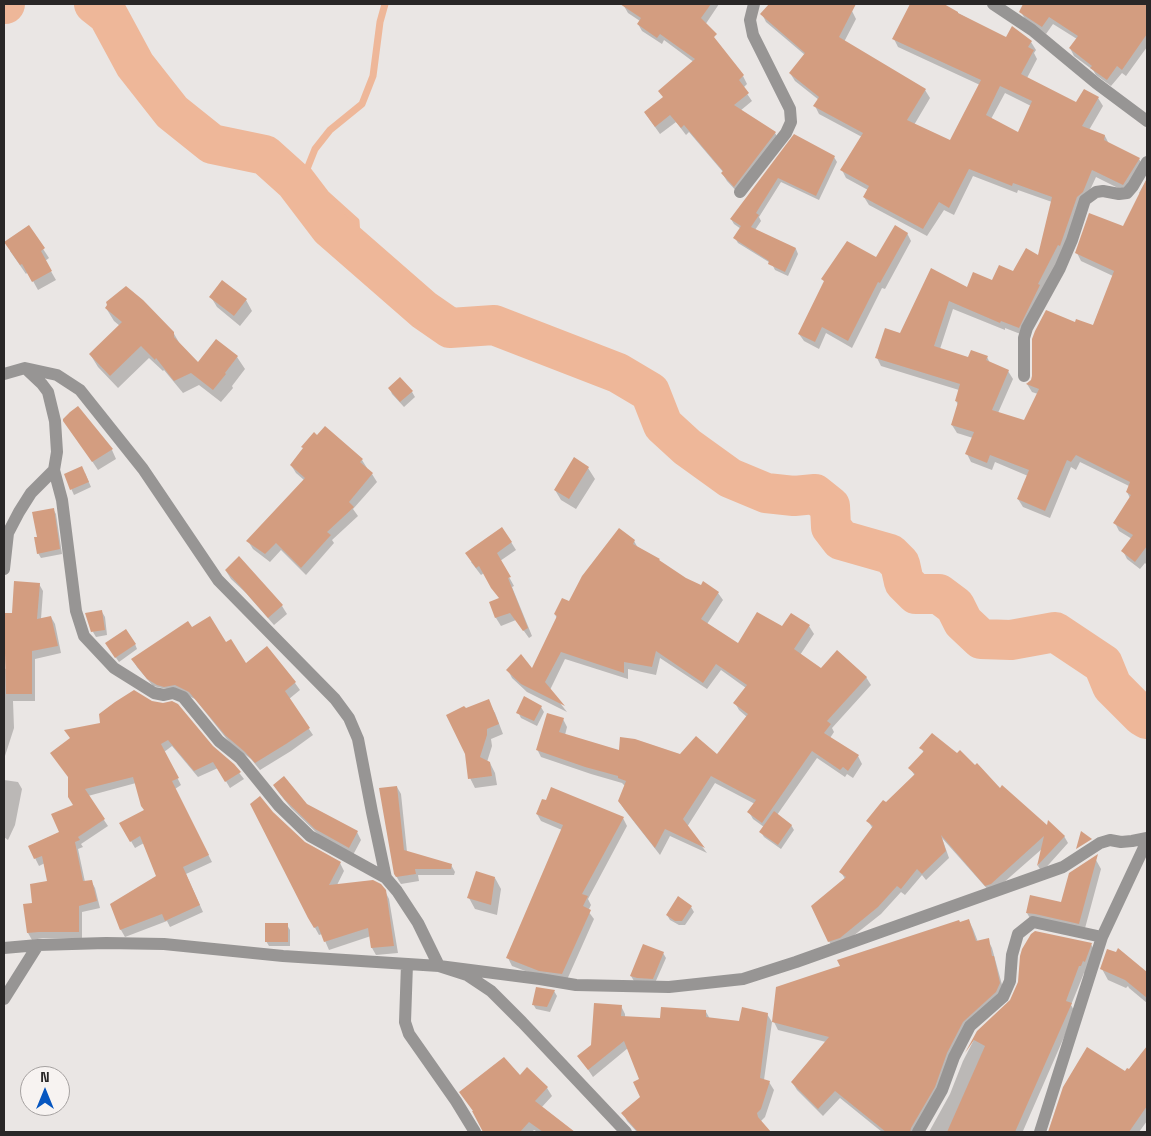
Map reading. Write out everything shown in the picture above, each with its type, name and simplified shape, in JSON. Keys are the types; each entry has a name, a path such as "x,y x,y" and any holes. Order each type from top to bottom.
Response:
{"street":[{"path":"740,192 786,133 791,122 790,109 753,35 750,20 754,4"},
{"path":"993,4 1032,30 1096,83 1147,121"},
{"path":"1024,376 1024,338 1027,328 1060,268 1072,240 1085,200 1096,192 1119,194 1127,192 1133,186 1147,162"},
{"path":"25,368 48,392 54,421 57,452 54,470 62,500 76,611 84,636 114,668 154,693 173,694 183,697 219,741 240,758 279,806 310,836 386,878 418,923 439,966 467,975 491,991 626,1132"},
{"path":"4,374 25,368 57,375 80,390 142,469 218,580 335,699 349,718 358,738 386,878"},
{"path":"4,569 8,533 31,493 54,470"},
{"path":"1044,1131 1102,937 1147,839"},
{"path":"4,948 106,943 164,944 283,956 439,966 576,985 669,987 743,979 796,962 1062,867 1100,843 1110,840 1120,842 1147,839"},
{"path":"918,1132 942,1090 954,1057 970,1026 1003,997 1010,981 1012,955 1018,934 1032,922 1102,937"},
{"path":"4,999 38,945"},
{"path":"406,964 405,1022 409,1034 456,1101 475,1132"}],"building":[{"path":"620,4 711,4 701,18 717,34 714,37 744,75 739,80 749,93 734,105 776,132 734,187 684,125 681,128 670,115 655,127 644,112 663,97 658,91 695,59 660,34 657,38 637,24 641,18"},
{"path":"769,4 856,4 839,37 926,89 907,120 950,140 981,80 892,39 910,4 944,4 1006,37 1012,26 1032,41 1028,47 1034,50 1021,74 1076,102 1084,89 1099,97 1082,126 1105,135 1104,140 1140,158 1123,185 1092,170 1083,192 1077,197 1060,246 1058,245 1038,284 1040,285 1019,328 1001,321 1000,323 949,301 934,346 968,357 971,350 988,356 986,360 1009,370 992,410 1024,420 1039,389 1026,384 1031,380 1032,376 1032,339 1046,310 1075,322 1076,319 1093,325 1114,271 1075,253 1089,213 1123,226 1147,178 1147,546 1135,562 1121,551 1133,535 1113,523 1131,495 1126,492 1130,482 1076,455 1071,462 1067,460 1045,511 1017,499 1029,470 990,455 987,463 965,454 974,432 951,425 958,402 955,401 960,384 875,358 885,328 900,333 931,268 967,287 973,272 992,280 999,265 1013,271 1026,248 1038,255 1052,197 1013,183 1012,186 969,169 949,208 939,202 923,229 863,197 869,186 840,170 863,133 813,106 819,97 789,73 805,53 760,14","holes":["1000,86 1032,101 1018,132 986,115"]},
{"path":"1023,4 1147,4 1147,34 1122,70 1117,66 1107,80 1090,68 1092,66 1069,48 1078,36 1049,17 1042,27 1019,12"},
{"path":"794,134 835,156 816,196 778,178 756,213 759,215 751,227 796,248 785,272 768,264 769,261 733,238 741,226 730,219"},
{"path":"29,225 45,248 41,251 52,271 32,282 22,264 20,265 4,242"},
{"path":"895,225 908,233 880,283 878,282 848,341 822,327 815,342 798,334 824,281 821,279 847,241 876,257"},
{"path":"222,280 247,299 234,316 209,297"},
{"path":"126,286 143,300 174,332 174,337 198,362 216,339 238,356 213,390 191,373 174,381 156,358 155,360 141,346 110,376 89,354 122,322 105,308 106,302"},
{"path":"400,377 413,391 400,402 388,388"},
{"path":"78,406 113,449 92,462 63,421"},
{"path":"325,426 363,459 360,462 373,473 349,502 354,507 327,532 331,535 301,568 276,543 265,554 246,541 305,478 290,465 303,448 301,447 314,432 317,435"},
{"path":"574,457 589,467 569,499 554,490"},
{"path":"82,466 89,482 70,490 64,474"},
{"path":"54,508 60,549 37,554 34,537 37,537 32,512"},
{"path":"502,527 512,542 497,553 511,577 508,578 528,628 523,631 510,613 495,618 489,602 499,598 479,566 476,568 465,553"},
{"path":"619,528 635,540 633,544 660,559 686,578 701,585 703,581 719,592 701,619 738,643 757,612 782,626 791,613 810,625 794,649 821,668 837,650 867,677 827,721 831,724 824,733 859,755 848,771 843,767 840,770 812,751 762,823 747,812 756,800 711,776 683,819 705,848 665,829 655,848 618,801 626,781 618,778 618,776 536,750 547,713 564,718 559,732 619,750 620,737 635,739 680,754 696,736 717,754 748,714 733,703 747,685 716,664 703,683 656,651 652,667 624,662 624,673 561,652 545,682 565,706 521,684 506,670 521,654 532,668 557,616 554,614 562,598 569,601 582,576"},
{"path":"239,556 283,605 268,618 225,570"},
{"path":"14,581 40,583 37,619 51,616 58,646 32,651 32,694 6,694 4,613 12,613"},
{"path":"102,610 105,630 91,632 85,613"},
{"path":"210,616 226,642 231,639 246,663 267,646 296,682 285,691 310,728 255,763 225,735 189,692 175,685 164,687 157,685 147,679 131,659 188,621 192,627"},
{"path":"126,629 136,644 115,658 105,643"},
{"path":"134,690 152,701 163,703 172,701 178,704 213,746 241,772 225,782 213,762 194,771 168,740 161,744 179,778 172,781 209,855 183,867 200,905 165,921 162,914 120,930 110,904 156,876 140,836 130,842 119,823 144,810 141,806 133,777 85,789 105,819 78,837 80,840 75,842 83,881 92,880 97,901 79,906 79,932 27,933 23,904 32,903 30,884 47,881 42,856 34,859 28,846 59,832 51,814 73,805 68,797 68,777 50,753 70,738 64,730 100,723 99,714"},
{"path":"524,696 542,706 534,721 516,713"},
{"path":"489,699 499,724 487,729 480,757 490,762 492,776 468,779 465,754 446,715 464,706 466,708"},
{"path":"932,733 957,753 960,750 975,765 977,763 1000,788 1002,785 1047,825 1048,820 1065,836 1037,866 1044,836 991,884 985,886 941,835 946,851 922,874 917,869 901,889 897,886 878,907 840,938 828,942 811,906 846,877 839,872 873,826 866,821 883,800 886,802 915,774 908,768 924,751 919,748"},
{"path":"284,776 307,804 358,831 349,848 315,829 285,800 273,785"},
{"path":"397,786 404,850 452,864 451,869 415,869 416,874 396,877 394,874 379,788"},
{"path":"551,787 624,817 582,894 588,896 583,906 591,910 562,974 539,971 506,958 563,825 536,814 542,799 546,800"},
{"path":"260,796 273,812 305,842 341,862 329,885 373,880 381,884 386,890 394,946 371,948 368,928 324,942 318,926 314,928 308,918 250,804"},
{"path":"774,811 792,825 778,845 759,832"},
{"path":"1081,831 1092,839 1076,849"},
{"path":"1098,854 1079,924 1026,913 1030,895 1061,902 1069,873"},
{"path":"476,871 495,877 491,905 467,898"},
{"path":"678,896 692,906 682,921 675,921 666,915"},
{"path":"969,919 976,941 989,938 1000,983 996,992 963,1022 947,1053 935,1087 910,1132 886,1132 835,1091 818,1109 791,1082 829,1037 772,1022 776,987 840,966 837,960 959,920 960,922"},
{"path":"265,923 288,923 288,942 265,942"},
{"path":"1035,931 1092,943 1085,962 1083,961 1081,966 1079,966 1066,1001 1072,1003 1015,1132 947,1132 985,1046 974,1040 965,1053 977,1031 1010,1000 1018,982 1022,949"},
{"path":"643,944 664,952 653,979 630,976"},
{"path":"1118,948 1147,972 1147,998 1125,980 1100,969 1107,949 1116,952"},
{"path":"536,987 555,990 547,1007 532,1005"},
{"path":"594,1003 622,1005 621,1016 660,1018 661,1007 706,1010 706,1017 739,1021 742,1007 768,1013 760,1078 770,1081 761,1109 757,1113 758,1117 771,1132 638,1132 621,1113 640,1097 633,1082 639,1079 624,1041 588,1070 577,1056 591,1045"},
{"path":"1147,1046 1147,1106 1129,1132 1048,1132 1063,1087 1087,1047 1125,1071 1127,1068 1129,1069"},
{"path":"504,1057 520,1075 527,1067 548,1087 535,1101 575,1132 543,1132 529,1122 520,1132 483,1132 473,1111 459,1092"}],"waterway":[{"path":"94,4 108,15 135,65 172,112 212,144 265,155 295,182 330,228 424,310 450,328 494,325 618,373 650,392 663,425 687,447 730,478 766,493 794,496 815,494 830,506 831,527 841,540 890,554 900,564 904,582 916,594 939,594 955,606 963,622 981,639 1011,640 1055,632 1103,664 1112,686 1147,719"},
{"path":"358,253 356,221 326,194 307,169 315,149 330,130 362,104 373,76 380,22 385,4"}]}
